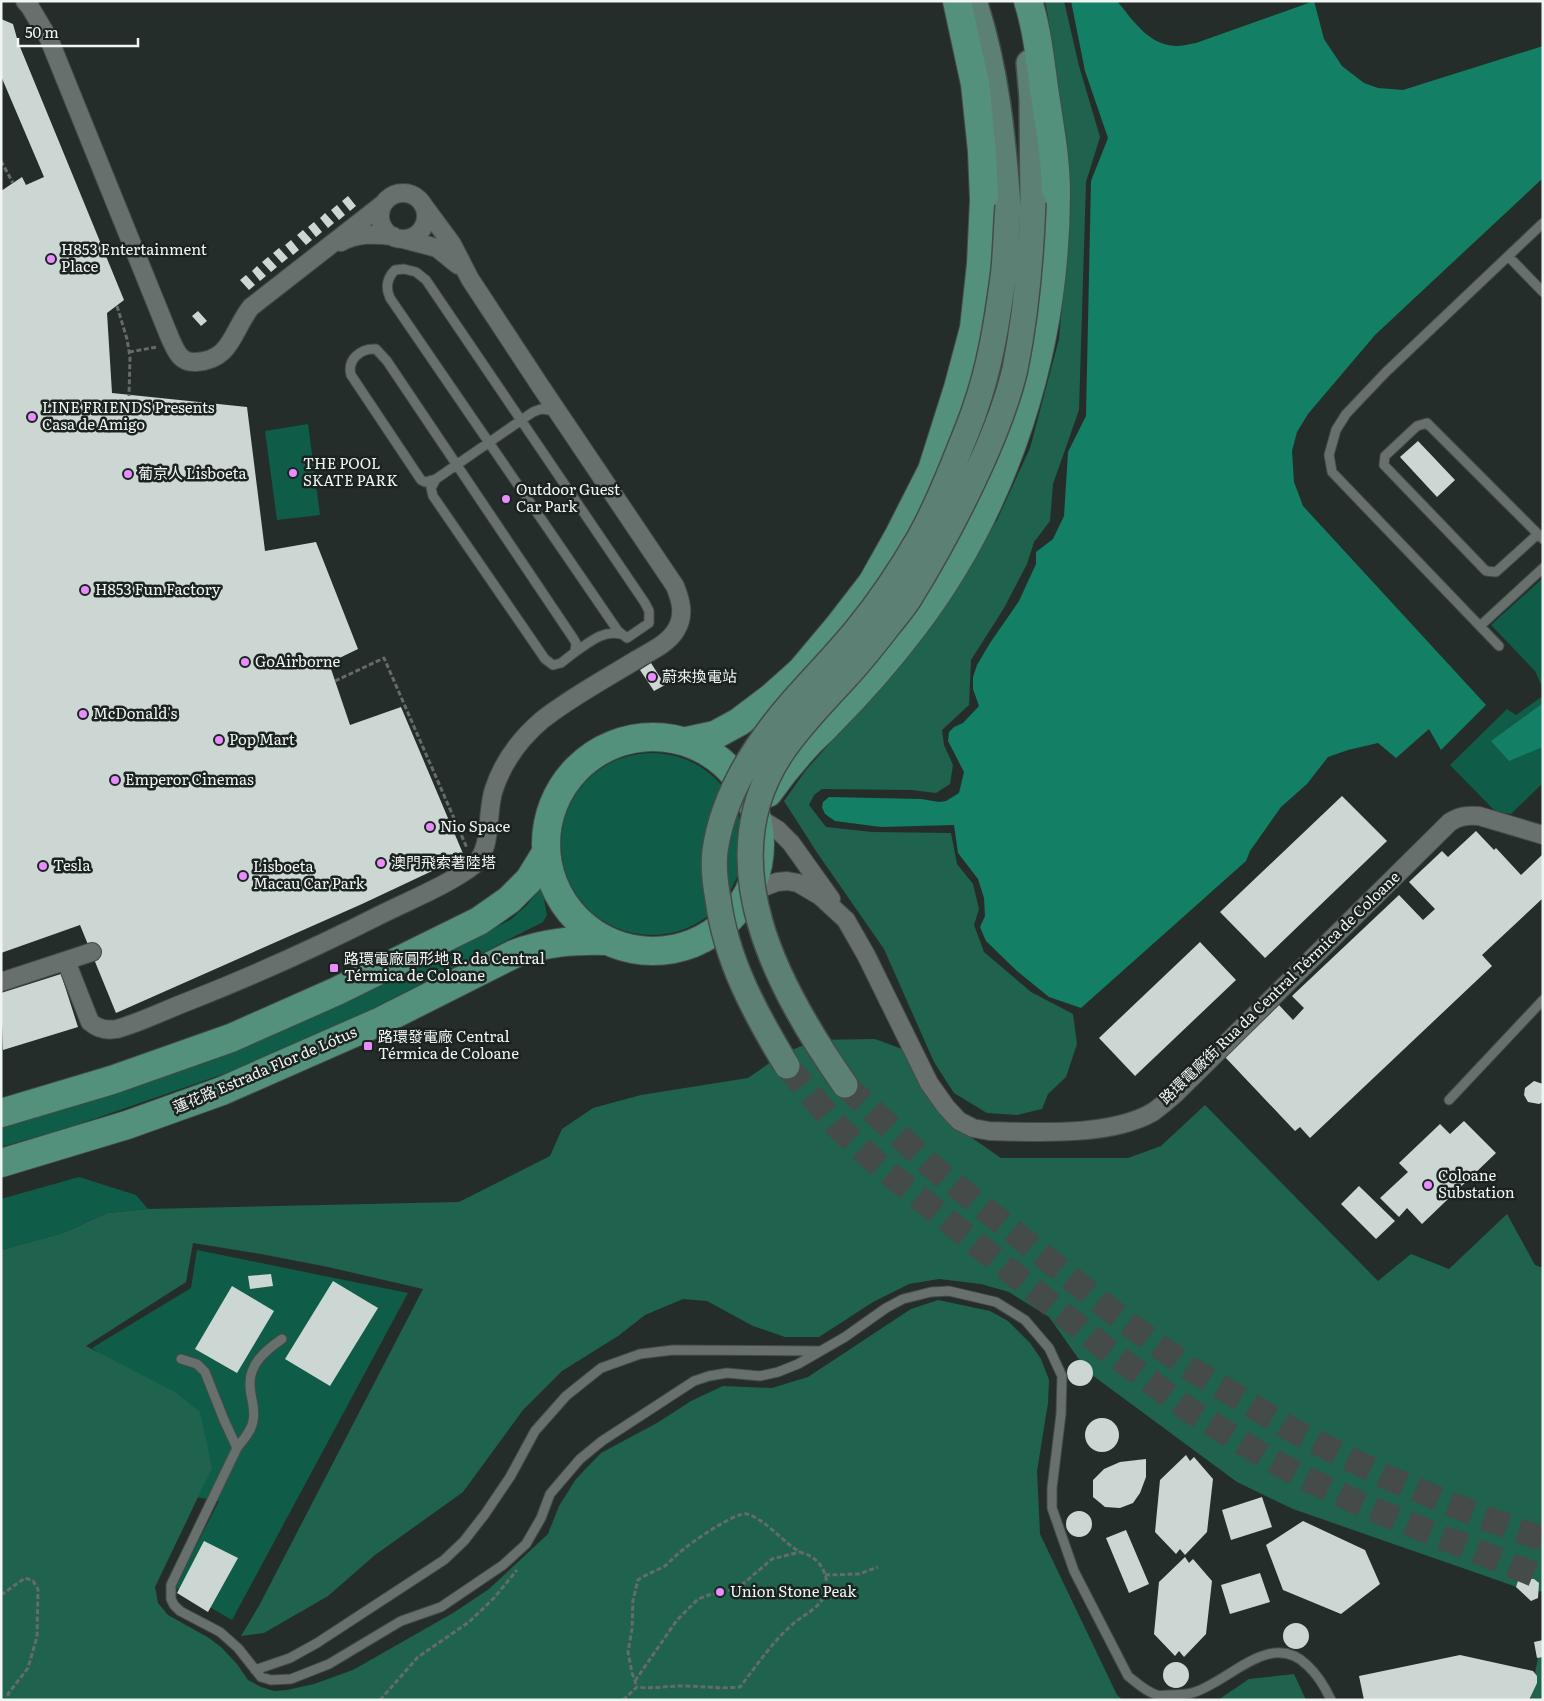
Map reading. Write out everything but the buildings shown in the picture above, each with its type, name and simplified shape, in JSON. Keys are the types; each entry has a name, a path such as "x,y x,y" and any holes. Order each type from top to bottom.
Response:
{"main road":[{"path":"687,741 715,735 739,722 772,697 801,671 872,583 932,470 958,388 974,328 981,264 984,200 982,151 975,84 957,1"},
{"path":"787,1066 761,1022 738,975 729,951 720,914 715,877 715,853 721,824 734,789 747,764 792,702 858,628 887,589 920,536 943,490 976,409 988,360 1004,275 1008,206 1003,140 998,109 974,1"},
{"path":"845,1085 789,996 776,968 765,936 754,902 750,867 750,836 753,816 764,785 783,750 817,707 865,655 908,600 959,512 999,423 1014,370 1025,308 1031,252 1033,202 1032,98 1022,1"},
{"path":"757,817 767,795 784,771 866,684 914,627 949,575 988,504 1012,445 1033,372 1046,310 1056,193 1051,135 1038,50 1028,1"},
{"path":"639,737 672,738 687,741 720,760 733,770 749,794 757,817 758,862 756,880 747,897 731,917 700,940 659,952 642,950 607,941 592,933 577,921 564,905 547,869 545,854 547,821 559,790 580,764 607,746 639,737"},
{"path":"1,1114 112,1080 231,1038 336,990 479,921 509,900 529,880 545,854"},
{"name":"蓮花路 Estrada Flor de Lótus","path":"1,1163 127,1125 222,1091 381,1020 514,954 535,946 583,940 607,941"}],"street":[{"path":"25,1 49,39 178,355 191,362 214,360 228,346 251,307 394,195 401,193 415,197 421,202 452,244 470,279 675,586 682,609 676,632 668,639 566,703 522,739 503,767 494,789 489,809 486,847 481,857 474,864 439,885 311,949 236,983 110,1030 101,1029 90,1022 66,961"},
{"path":"383,204 380,213 381,222 386,231 398,237 416,234 425,222 426,215 421,202"},
{"path":"322,251 344,240 362,236 374,234 398,237 437,248 454,261 470,279"},
{"name":"路環電廠街 Rua da Central Térmica de Coloane","path":"747,897 761,888 776,882 798,883 820,896 846,920 929,1083 946,1107 959,1121 973,1128 989,1131 1090,1130 1118,1125 1138,1118 1153,1111 1174,1095 1450,822 1460,816 1479,816 1543,835"},
{"path":"757,817 778,830 791,843 846,920"},
{"path":"1,982 92,952"}],"lane":[{"path":"1499,646 1332,472 1329,455 1336,430 1346,414 1386,372 1543,223"},
{"path":"1508,256 1543,292"},
{"path":"436,479 431,488 433,496 545,659 553,665 557,665 603,634 620,634 627,638 649,623 649,611 426,280 416,272 404,269 395,270 388,279 387,288 390,298 620,634"},
{"path":"558,411 545,409 533,412 456,464 436,479 425,482 421,480 351,375 349,369 351,361 360,352 369,348 376,349 381,353 456,464 573,638 576,643 576,652"},
{"path":"533,412 540,400 541,387"},
{"path":"1427,423 1540,537 1496,572 1486,572 1384,465 1385,456 1417,426 1427,423"},
{"path":"1480,626 1543,568"},
{"path":"1449,1100 1543,1000"},
{"path":"282,1339 266,1351 251,1373 250,1386 254,1402 253,1423 238,1448 170,1586 171,1599 180,1611 220,1632 238,1648 262,1676 271,1680 291,1679 329,1664 401,1621 441,1607 503,1565 526,1544 541,1518 550,1494 580,1459 602,1441 683,1387 709,1376 727,1373 760,1376 778,1372 798,1364 845,1337 886,1308 903,1299 931,1292 949,1292 996,1302 1025,1320 1049,1348 1062,1376 1061,1414 1052,1488 1052,1508 1074,1571 1128,1676 1142,1687 1158,1695 1179,1695 1195,1692 1260,1656 1279,1652 1298,1656 1313,1670 1322,1682 1331,1700"},
{"path":"256,1670 290,1658 317,1643 444,1560 464,1541 485,1514 510,1477 534,1431 566,1396 601,1368 640,1354 673,1350 820,1351"},
{"path":"181,1359 197,1364 204,1372 238,1448"}],"path":[{"path":"1,161 13,183"},
{"path":"117,306 130,352 129,396"},
{"path":"130,352 173,344"},
{"path":"335,680 384,658 474,864"},
{"path":"745,1513 765,1523 800,1552 810,1555 818,1562 825,1575 826,1591 822,1601 779,1638 740,1687 722,1689 682,1686 655,1689 637,1687 628,1652 632,1629 633,1600 638,1580 665,1565 680,1552 718,1526 745,1513"},
{"path":"635,1681 677,1620 698,1599 710,1594 737,1589 772,1559 800,1552"},
{"path":"380,1700 418,1657 469,1622 494,1598 523,1563"},
{"path":"825,1575 859,1574 878,1566"},
{"path":"1,1595 25,1578 33,1581 38,1589 37,1637 28,1668 8,1694 9,1700"},
{"path":"624,1700 637,1687"}],"shaded area":[{"path":"1045,1 1064,1 1079,66 1100,137 1086,182 1079,410 1053,484 1050,521 1034,542 1027,564 1004,608 971,660 969,705 942,730 944,745 953,765 950,784 936,793 912,790 822,789 814,795 809,805 826,827 872,832 951,833 957,864 973,884 979,909 974,925 984,952 1031,992 1073,1014 1077,1044 1066,1077 1048,1094 1042,1109 1017,1115 987,1113 954,1093 934,1062 884,949 818,854 784,801 806,770 859,710 952,590 997,520 1030,448 1059,339 1068,240 1068,197"},
{"path":"1071,1 1117,1 1135,23 1149,36 1166,45 1176,46 1196,43 1314,1 1324,39 1342,66 1364,83 1378,88 1403,90 1543,46 1543,178 1375,335 1308,414 1297,432 1292,451 1294,482 1303,506 1486,705 1441,750 1429,729 1396,758 1378,743 1328,757 1307,784 1281,807 1250,851 1246,861 1081,1008 1049,997 1017,971 986,941 980,927 985,916 984,898 978,879 958,853 954,825 881,827 835,821 825,814 822,807 823,802 829,797 921,799 939,802 946,801 959,793 964,772 948,741 949,732 954,727 963,723 979,706 973,689 973,677 977,665 1019,601 1036,564 1036,552 1053,539 1064,516 1068,452 1086,416 1091,181 1108,138 1085,71"},
{"name":"THE POOL SKATE PARK","path":"308,424 320,515 277,520 265,431"},
{"path":"1543,578 1543,689 1535,671 1491,625"},
{"path":"1543,696 1543,783 1511,814 1496,812 1450,765 1507,709 1516,715"},
{"path":"1543,703 1543,747 1509,761 1491,741"},
{"path":"652,753 670,755 687,760 702,768 722,786 736,809 741,826 743,844 741,862 736,879 728,894 710,914 687,928 670,933 652,935 634,933 617,928 602,920 582,902 568,879 563,862 561,844 563,826 568,809 576,794 594,774 617,760 634,755"},
{"path":"542,889 547,915 543,922 355,1018 235,1070 71,1127 1,1147 1,1127 63,1110 177,1072 298,1023 421,965 510,920 526,906"},
{"path":"875,1039 910,1052 919,1076 946,1120 1001,1158 1128,1158 1161,1146 1205,1105 1378,1281 1411,1254 1449,1269 1507,1214 1535,1265 1543,1268 1543,1592 1517,1587 1293,1509 1237,1482 1088,1372 1049,1317 1009,1292 981,1284 939,1279 909,1284 873,1302 819,1337 785,1337 753,1326 707,1301 683,1299 645,1315 618,1336 562,1371 523,1410 463,1492 375,1555 328,1596 264,1633 241,1636 260,1604 423,1289 328,1267 193,1243 186,1282 86,1346 175,1392 200,1412 212,1468 155,1587 158,1603 168,1615 209,1638 221,1647 237,1664 248,1680 261,1687 274,1691 287,1690 314,1684 353,1670 453,1613 489,1589 548,1534 559,1506 576,1479 601,1453 657,1423 691,1401 723,1386 772,1388 808,1377 911,1309 938,1300 990,1311 1008,1321 1030,1343 1041,1359 1049,1380 1048,1403 1037,1471 1040,1534 1117,1695 1123,1700 1,1700 1,1250 63,1233 107,1213 148,1209 459,1202 550,1156 562,1129 593,1108 641,1095 748,1078 784,1053 817,1040"},
{"path":"79,1177 136,1195 148,1209 107,1213 63,1233 1,1250 1,1199"},
{"path":"197,1250 408,1293 232,1620 175,1587 219,1501 168,1492 175,1408 92,1348 191,1288"},
{"path":"1543,1631 1543,1700 1530,1700"},
{"path":"1294,1674 1306,1700 1218,1700 1249,1679"}],"tunnel":[{"path":"787,1066 837,1126 879,1165 1105,1348 1189,1410 1264,1456 1303,1477 1365,1506 1543,1578"},
{"path":"845,1085 929,1164 1118,1316 1186,1366 1294,1431 1382,1475 1480,1516 1543,1539"}],"place":[{"name":"H853 Entertainment Place","path":"51,259"},
{"name":"LINE FRIENDS Presents Casa de Amigo","path":"32,417"},
{"name":"THE POOL SKATE PARK","path":"293,473"},
{"name":"葡京人 Lisboeta","path":"128,474"},
{"name":"Outdoor Guest Car Park","path":"506,499"},
{"name":"H853 Fun Factory","path":"85,590"},
{"name":"GoAirborne","path":"245,662"},
{"name":"蔚來換電站","path":"652,677"},
{"name":"McDonald's","path":"83,714"},
{"name":"Pop Mart","path":"219,740"},
{"name":"Emperor Cinemas","path":"115,780"},
{"name":"Nio Space","path":"430,827"},
{"name":"澳門飛索著陸塔","path":"381,863"},
{"name":"Tesla","path":"43,866"},
{"name":"Lisboeta Macau Car Park","path":"243,876"},
{"name":"路環電廠圓形地 R. da Central Térmica de Coloane","path":"334,968"},
{"name":"路環發電廠 Central Térmica de Coloane","path":"368,1046"},
{"name":"Coloane Substation","path":"1428,1185"},
{"name":"Union Stone Peak","path":"720,1592"}]}
